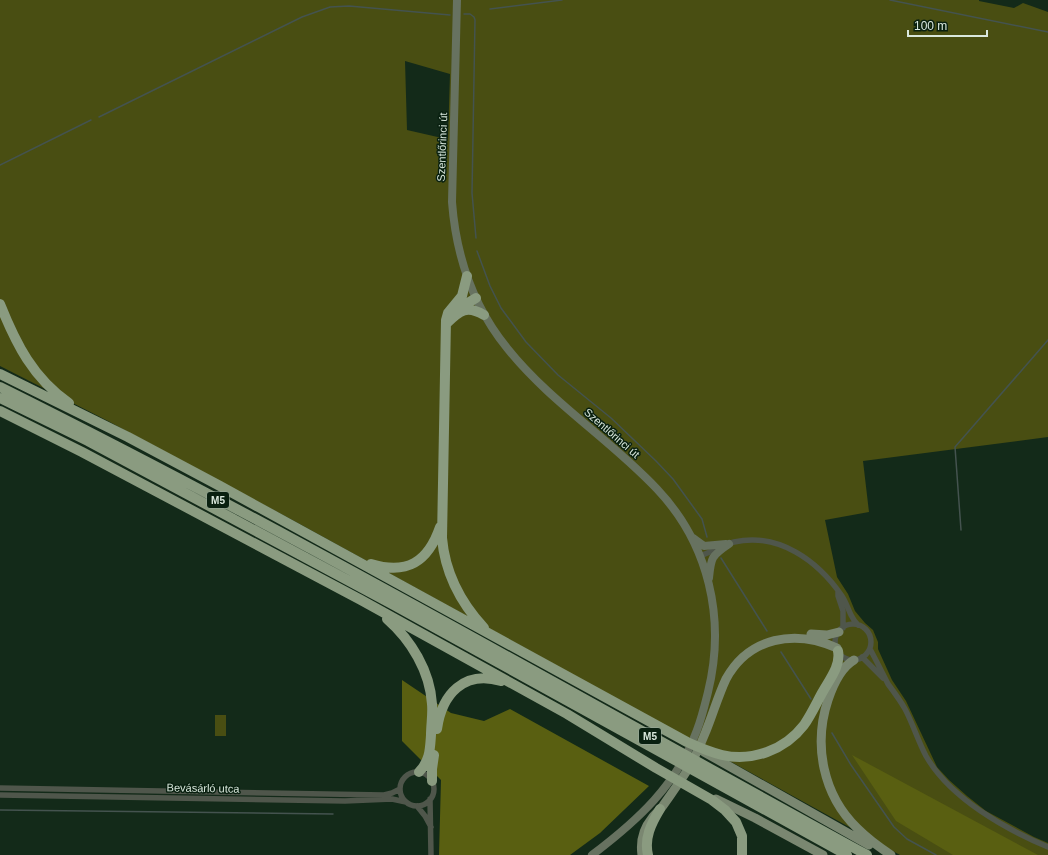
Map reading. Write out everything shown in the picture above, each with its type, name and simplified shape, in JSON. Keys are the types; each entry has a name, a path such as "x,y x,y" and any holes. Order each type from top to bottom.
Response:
{"highway":[{"path":"467,276 464,293 460,300 448,313 445,324 442,522 443,547 447,567 452,581 465,604 490,634"},
{"path":"460,300 476,298"},
{"path":"445,324 452,312 476,298"},
{"path":"0,304 17,343 28,362 49,386 72,405 128,437"},
{"path":"445,324 456,314 462,311 476,311 484,315"},
{"name":"M5","path":"0,374 128,437 353,558 687,742"},
{"name":"M5","path":"0,387 92,432 396,595 867,855"},
{"name":"M5","path":"0,398 88,441 392,604 847,855"},
{"name":"M5","path":"0,411 82,452 361,600 527,692 689,787"},
{"path":"353,558 372,565 392,568 411,565 427,553 442,522"},
{"path":"361,600 388,619 401,633 414,650 425,674 431,696 432,715 429,758 419,772"},
{"path":"687,742 720,755 733,757 757,755 779,747 796,734 809,716 837,667 839,658 837,649"},
{"path":"432,781 432,769 439,717 444,704 452,693 468,681 486,678 504,682 527,692"},
{"path":"689,787 721,806 733,818 742,836 742,855"},
{"path":"648,855 647,846 649,832 651,825 660,809"}],"main road":[{"name":"Szentlőrinci út","path":"457,0 452,202 456,237 467,276 484,315 506,347 533,377 656,487 676,511 691,536 709,581 715,614 716,645 705,721"},
{"path":"691,536 698,543 704,546 729,544"},
{"path":"709,581 712,558 717,552 729,544"},
{"path":"797,637 804,634 827,635 841,630"},
{"path":"642,855 641,848 644,831 652,817 660,809 672,786 694,757 705,721 730,674 741,660 765,644 779,639 797,637 814,640 837,649"},
{"path":"858,659 847,664 842,670 827,703 821,732 823,762 829,786 844,814 862,833 889,855"},
{"name":"M5","path":"687,742 889,855"},
{"path":"592,855 634,821 672,786"},
{"name":"M5","path":"689,787 755,818 823,855"}],"street":[{"path":"700,556 729,544 740,542 760,542 790,549 806,558 819,568 829,578 846,602 851,617 870,635 870,649 888,683 905,708 926,755 938,773 952,789 970,804 1031,840 1048,847"},
{"path":"838,591 838,596 843,611 841,630 836,640 837,649 845,658 858,659 888,683"},
{"path":"841,630 849,625 858,625"},
{"path":"858,659 870,649"},
{"path":"431,828 425,816 416,806 406,802 402,797 400,789 401,782 412,772 419,772 427,775 432,781 434,790 430,799 431,828 431,855"},
{"path":"0,788 384,795 400,789"},
{"name":"Bevásárló utca","path":"0,795 344,801 392,799 406,802"},
{"path":"416,806 424,804 430,799"}],"green space":[{"path":"0,0 979,0 1014,8 1023,3 1048,12 1048,437 863,461 869,512 825,520 837,577 848,594 855,611 873,630 878,642 878,649 892,680 906,701 937,767 949,780 986,811 1048,843 1048,855 900,855 298,523 108,421 0,366","holes":["405,61 450,74 448,138 407,130"]},
{"path":"402,680 451,713 484,721 510,709 649,786 600,833 570,855 439,855 441,780 402,741"},
{"path":"215,715 226,715 226,736 215,736"},
{"path":"852,755 1038,855 953,855 896,821"}],"waterway":[{"path":"490,9 562,0"},
{"path":"890,0 1048,32"},
{"path":"99,117 302,17 330,7 349,6 450,15"},
{"path":"464,14 470,14 475,20 472,193 476,238"},
{"path":"0,165 91,120"},
{"path":"477,251 490,286 501,308 526,342 558,375 611,418 673,479 702,519 707,537"},
{"path":"961,530 955,447 1048,340"},
{"path":"721,558 767,631"},
{"path":"781,652 811,699"},
{"path":"832,733 851,765 894,827 907,839 936,855"},
{"path":"0,810 333,814"}]}
